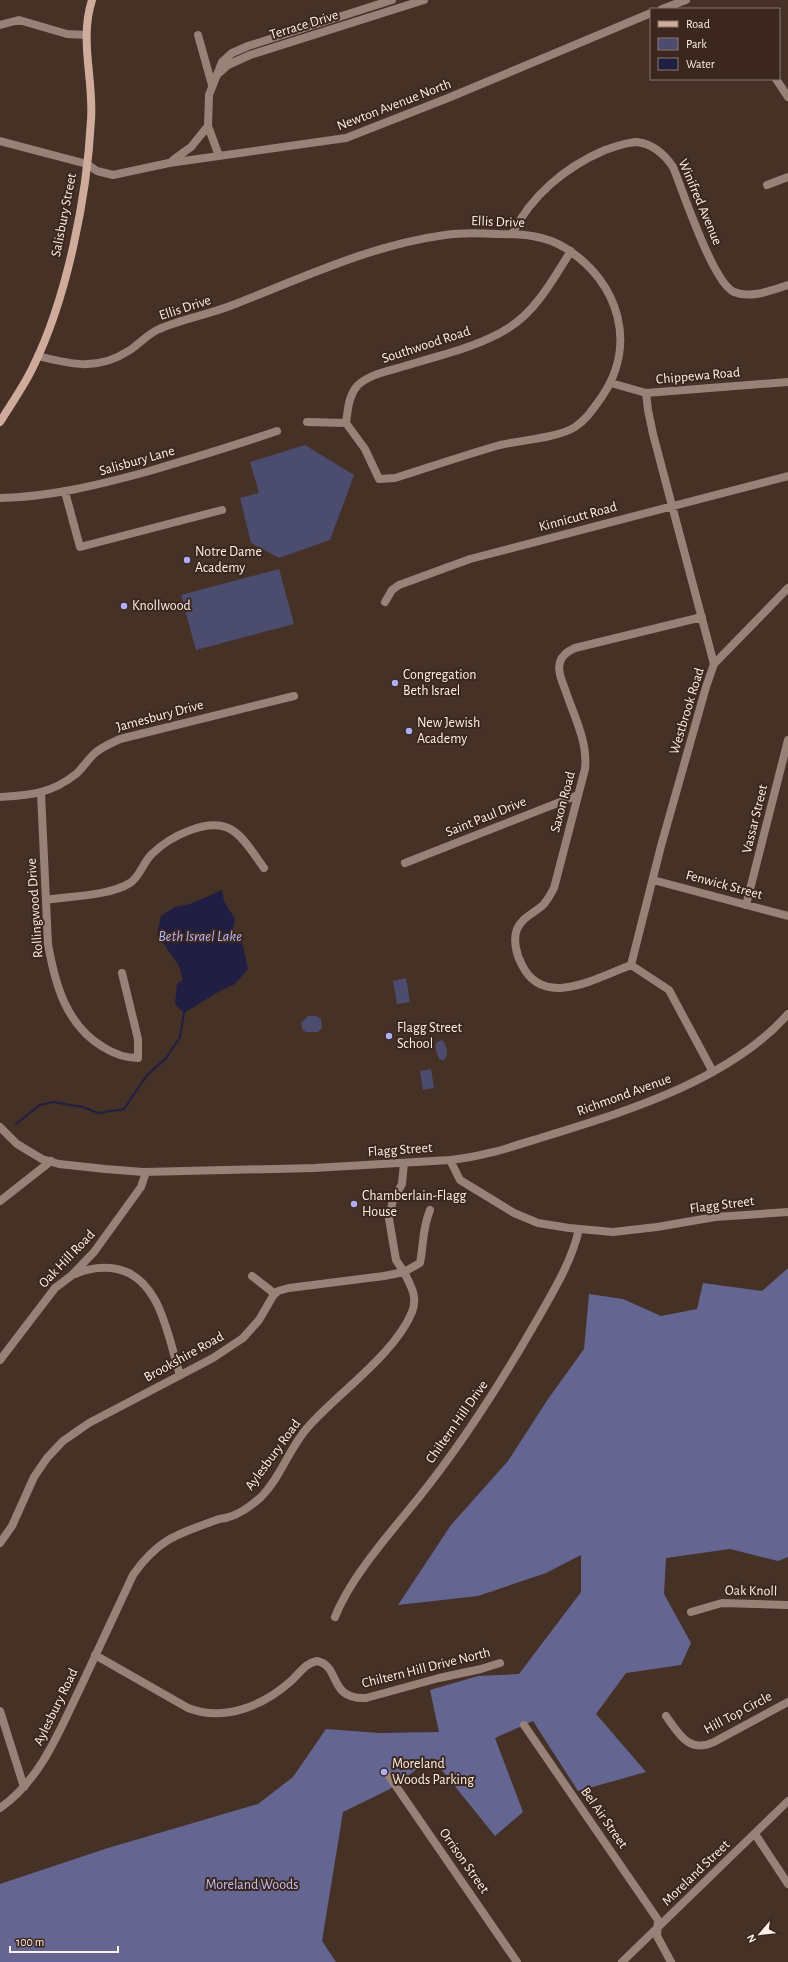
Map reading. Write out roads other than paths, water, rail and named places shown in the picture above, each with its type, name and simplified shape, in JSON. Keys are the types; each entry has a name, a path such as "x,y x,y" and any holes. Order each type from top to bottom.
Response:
{"main road":[{"name":"Salisbury Street","path":"0,422 25,382 38,356 70,261 87,164 92,120 92,89 86,35 87,22 92,0"}],"street":[{"name":"Terrace Drive","path":"218,156 208,126 208,106 212,86 226,58 239,49 392,0"},
{"name":"Terrace Drive","path":"218,74 228,65 250,56 424,0"},
{"path":"665,8 686,0"},
{"name":"Newton Avenue North","path":"0,141 87,164 97,171 113,175 169,162 346,138 448,98 650,13"},
{"path":"0,25 19,20 67,34 86,35"},
{"path":"198,36 212,86"},
{"path":"777,80 788,97"},
{"path":"169,162 191,147 208,126"},
{"name":"Winifred Avenue","path":"512,234 529,207 559,177 594,155 613,147 636,142 645,144 658,151 666,157 673,167 703,244 729,289 741,294 751,294 788,285"},
{"path":"767,185 788,176"},
{"name":"Ellis Drive","path":"38,356 71,364 84,365 108,362 130,349 155,331 207,315 369,252 413,240 447,234 512,234 545,238 560,244 587,262 604,283 616,311 620,338 619,353 611,383 582,422 567,431 502,445 395,478 380,479 365,449 346,424"},
{"name":"Southwood Road","path":"346,424 351,396 359,385 365,380 471,345 512,326 523,318 548,287 571,251"},
{"name":"Chippewa Road","path":"611,383 646,393 788,382"},
{"name":"Westbrook Road","path":"631,965 706,687 714,664 650,422 646,393"},
{"path":"306,422 346,424"},
{"name":"Salisbury Lane","path":"0,498 65,492 100,485 209,454 277,431"},
{"name":"Kinnicutt Road","path":"385,602 392,590 403,583 470,559 788,476"},
{"path":"65,492 80,547 222,510"},
{"path":"714,664 788,588"},
{"name":"Saxon Road","path":"631,965 572,987 552,988 540,984 529,976 516,951 515,935 519,925 544,903 554,888 585,768 586,755 583,742 560,673 560,662 562,657 570,650 702,617"},
{"name":"Jamesbury Drive","path":"0,797 41,793 76,774 95,753 120,740 294,696"},
{"name":"Vassar Street","path":"746,905 788,740"},
{"name":"Rollingwood Drive","path":"41,793 48,944 52,967 64,1002 72,1018 82,1031 94,1042 122,1056 138,1058 138,1039 122,973"},
{"name":"Saint Paul Drive","path":"404,864 578,795"},
{"path":"46,900 104,892 119,888 131,882 144,861 164,843 184,832 206,827 225,827 236,833 264,868"},
{"name":"Fenwick Street","path":"653,880 788,916"},
{"path":"631,965 669,990 713,1072"},
{"name":"Richmond Avenue","path":"450,1160 489,1153 572,1128 673,1092 713,1072 769,1034 788,1014"},
{"name":"Flagg Street","path":"0,1127 23,1149 35,1156 51,1162 105,1169 146,1172 314,1168 450,1160 460,1180 514,1213 538,1223 579,1229 613,1232 657,1227 715,1217 788,1212"},
{"path":"0,1201 51,1162"},
{"path":"404,1163 402,1184 393,1200 389,1219 396,1260 404,1272"},
{"name":"Oak Hill Road","path":"0,1360 55,1288 72,1276 94,1252 141,1187 146,1172"},
{"path":"252,1276 275,1294 290,1288 404,1272 420,1263 423,1248 422,1236 430,1210"},
{"name":"Chiltern Hill Drive","path":"335,1617 365,1565 442,1467 478,1418 508,1370 551,1295 573,1249 579,1229"},
{"path":"72,1276 90,1269 106,1267 128,1273 142,1281 151,1292 160,1312 180,1375"},
{"name":"Aylesbury Road","path":"0,1808 24,1787 39,1767 55,1741 133,1575 148,1554 174,1536 219,1519 226,1519 250,1506 270,1486 288,1454 308,1428 372,1365 389,1346 408,1320 414,1305 413,1290 404,1272"},
{"name":"Brookshire Road","path":"0,1543 12,1526 34,1477 55,1449 89,1423 213,1358 243,1338 259,1320 275,1294"},
{"name":"Oak Knoll","path":"691,1612 722,1603 788,1604"},
{"name":"Chiltern Hill Drive North","path":"95,1655 188,1708 211,1714 235,1712 259,1703 291,1681 305,1666 318,1661 327,1666 338,1687 343,1693 357,1698 366,1698 500,1663"},
{"name":"Hill Top Circle","path":"666,1716 688,1743 695,1746 702,1746 714,1742 788,1703"},
{"path":"0,1712 24,1787"},
{"name":"Bel Air Street","path":"524,1725 658,1920 657,1936 671,1962"},
{"name":"Orrison Street","path":"389,1776 517,1962"},
{"name":"Moreland Street","path":"622,1962 788,1801"},
{"path":"755,1834 788,1884"}],"water":[{"name":"Beth Israel Lake","path":"222,890 224,901 235,919 233,930 243,946 248,969 235,984 220,991 184,1013 175,1004 177,984 183,980 179,966 157,934 161,916 175,907 190,904"}],"waterway":[{"path":"16,1124 40,1105 53,1102 83,1107 98,1113 124,1109 147,1075 166,1058 180,1037 184,1013"}],"place":[{"name":"Notre Dame Academy","path":"187,560"},
{"name":"Knollwood","path":"124,606"},
{"name":"Congregation Beth Israel","path":"395,683"},
{"name":"New Jewish Academy","path":"409,731"},
{"name":"Flagg Street School","path":"389,1036"},
{"name":"Chamberlain-Flagg House","path":"354,1204"},
{"name":"Moreland Woods Parking","path":"384,1772"}],"park label":[{"name":"Moreland Woods","path":"252,1885"}]}
